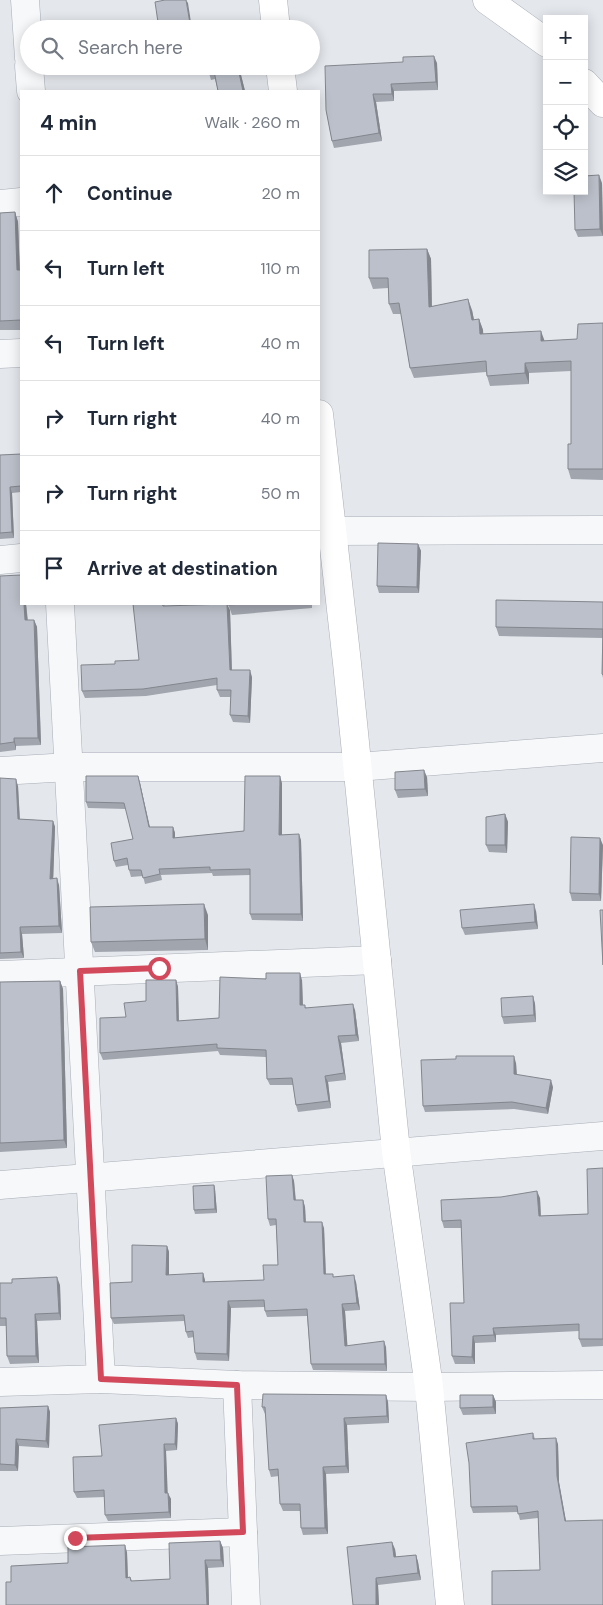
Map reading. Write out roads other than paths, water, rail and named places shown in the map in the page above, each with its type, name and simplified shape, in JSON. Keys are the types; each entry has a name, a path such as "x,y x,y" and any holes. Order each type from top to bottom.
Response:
{"main road":[{"path":"273,0 275,20"},
{"path":"487,0 543,40"},
{"path":"281,75 283,90"},
{"path":"588,87 603,103"},
{"path":"320,427 329,543 357,767 396,1151 429,1387 450,1605"}],"street":[{"path":"25,0 26,20"},
{"path":"30,75 31,90"},
{"path":"0,204 20,202"},
{"path":"0,354 20,353"},
{"path":"329,543 603,530"},
{"path":"0,560 20,558"},
{"path":"60,605 101,1379"},
{"path":"0,771 70,766 357,767 603,748"},
{"path":"0,975 378,960"},
{"path":"0,1185 396,1151 603,1136"},
{"path":"0,1382 101,1379 237,1385 429,1387 603,1385"},
{"path":"237,1385 246,1605"},
{"path":"0,1541 243,1532"}]}
